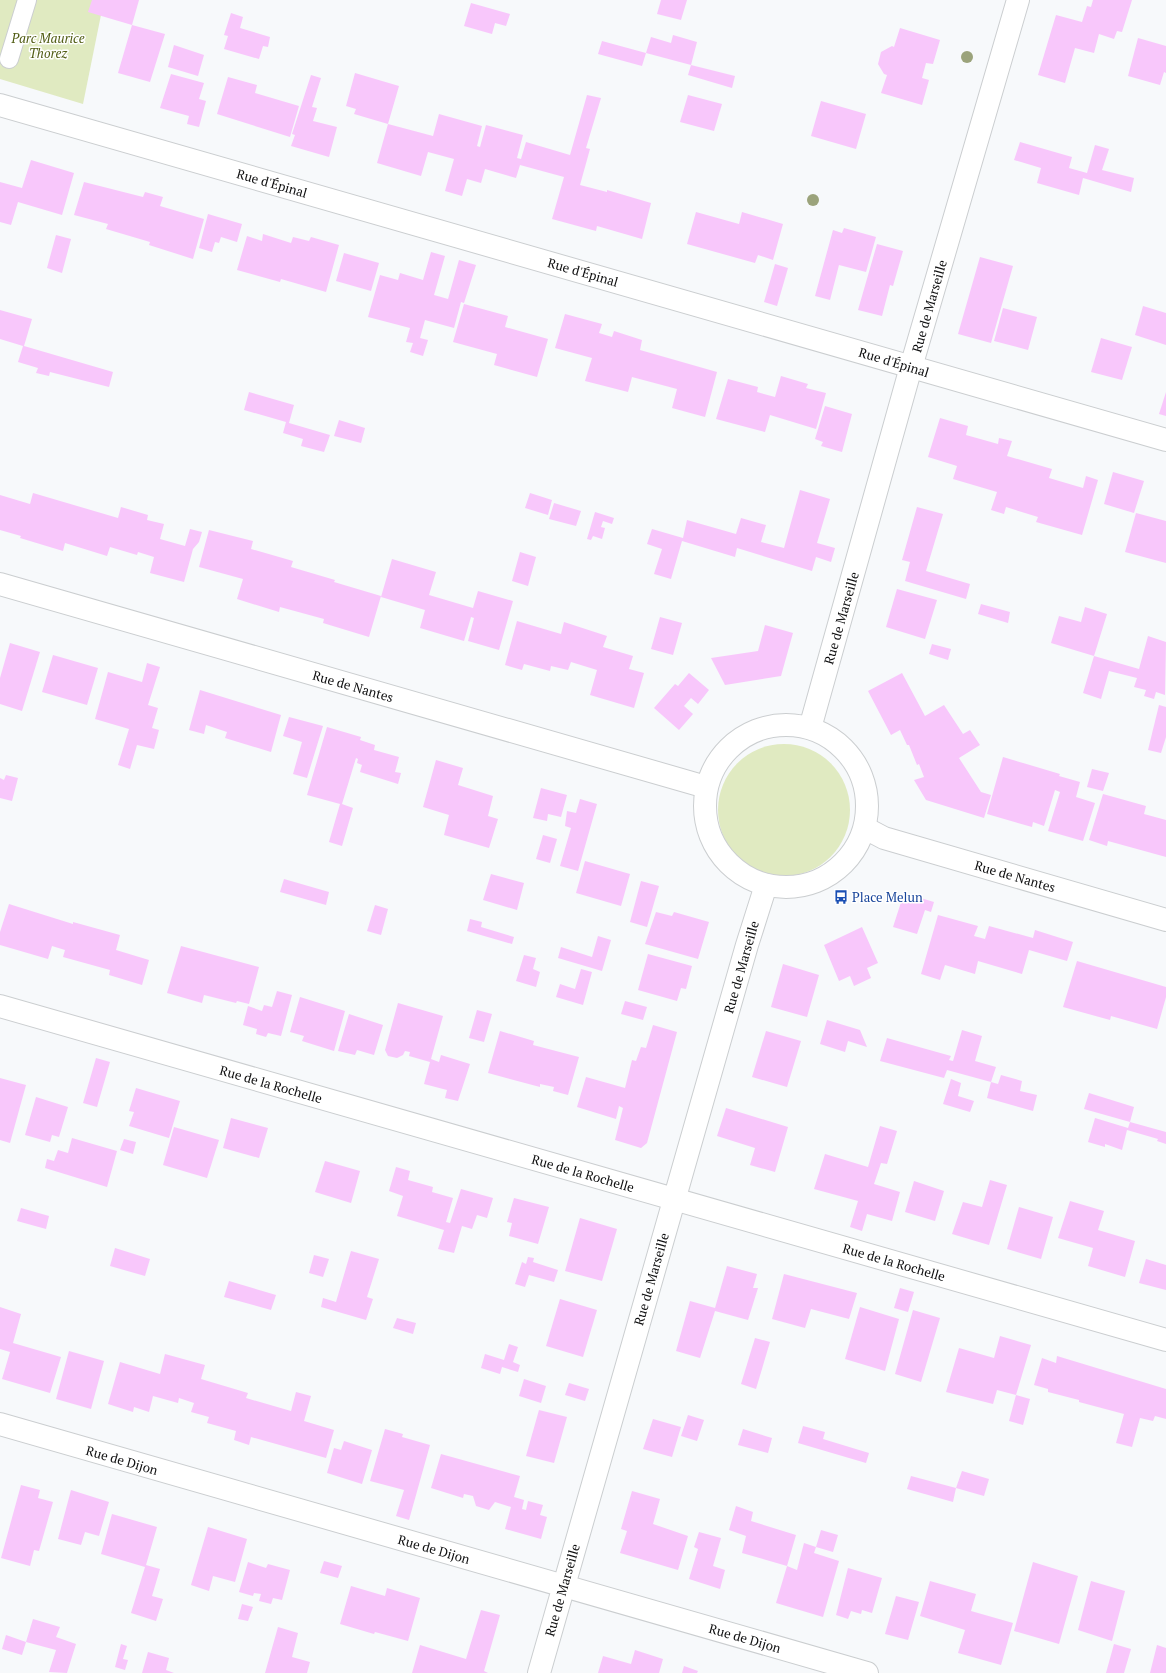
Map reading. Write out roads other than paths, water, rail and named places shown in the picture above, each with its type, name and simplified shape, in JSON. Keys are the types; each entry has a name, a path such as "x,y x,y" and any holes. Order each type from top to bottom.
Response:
{"street":[{"name":"Rue de Marseille","path":"810,728 911,367 1018,0"},
{"name":"Rue d'Épinal","path":"0,105 1166,440"},
{"name":"Rue de Nantes","path":"0,584 706,788"},
{"path":"789,725 810,728 836,742 852,759 863,781 866,796 867,804 864,828 854,851 837,870 816,882 791,888 766,885 743,875 723,859 710,837 704,813 706,788 719,760 729,748 747,734 769,727 789,725"},
{"name":"Rue de Nantes","path":"864,828 884,838 1166,920"},
{"name":"Rue de Marseille","path":"539,1673 747,945 766,885"},
{"name":"Rue de la Rochelle","path":"0,1006 1166,1340"},
{"name":"Rue de Dijon","path":"0,1424 867,1673"}],"lane":[{"path":"9,59 27,0"}],"place":[{"name":"Place Melun","path":"841,897"}],"park label":[{"name":"Parc Maurice Thorez","path":"48,46"}]}
